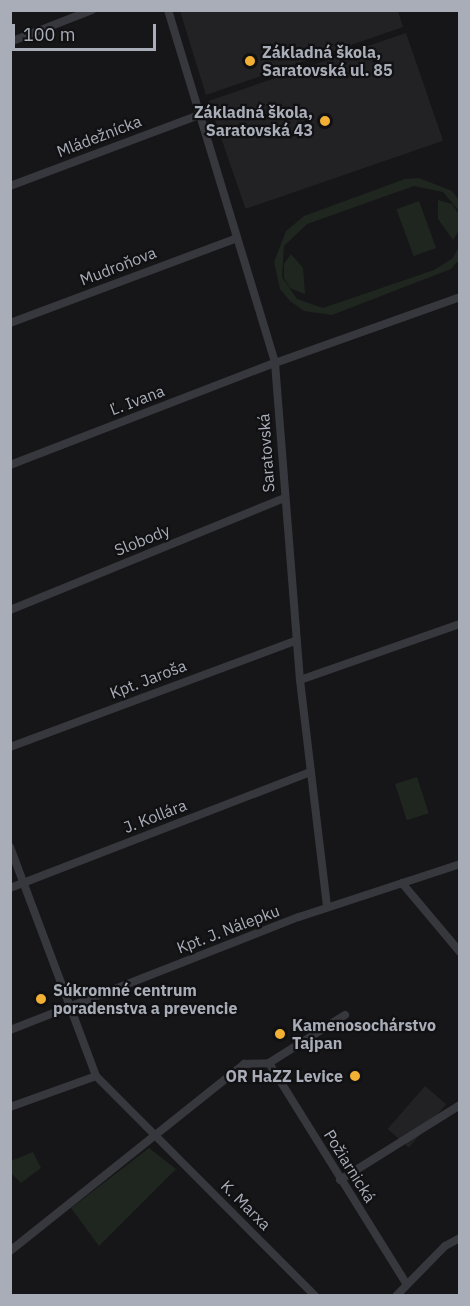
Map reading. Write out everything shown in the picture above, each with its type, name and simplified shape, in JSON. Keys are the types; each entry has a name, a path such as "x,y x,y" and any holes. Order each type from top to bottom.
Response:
{"street":[{"path":"10,42 92,10"},
{"name":"Saratovská","path":"168,10 274,363 300,680 327,907"},
{"name":"Mládežnícka","path":"10,186 199,115"},
{"name":"Mudroňova","path":"10,323 237,238"},
{"name":"Ľ. Ivana","path":"10,465 274,363 459,297"},
{"name":"Slobody","path":"10,610 284,498"},
{"path":"300,680 459,624"},
{"name":"Kpt. Jaroša","path":"10,747 297,640"},
{"name":"J. Kollára","path":"10,888 310,772"},
{"name":"K. Marxa","path":"10,847 96,1076 315,1296"},
{"name":"Kpt. J. Nálepku","path":"10,1030 327,907 459,864"},
{"path":"402,883 459,952"},
{"path":"10,1251 244,1064 269,1063 345,1015"},
{"name":"Požiarnická","path":"269,1063 407,1285"},
{"path":"10,1107 96,1076"},
{"path":"340,1180 459,1105"},
{"path":"396,1296 444,1246 459,1238"}],"shaded area":[{"name":"Základná škola, Saratovská ul. 85","path":"180,11 398,11 403,27 206,95"},
{"name":"Základná škola, Saratovská 43","path":"406,33 443,141 246,209 208,101"},
{"path":"419,178 452,191 459,200 459,211 443,192 414,186 307,224 284,246 282,277 297,299 323,308 434,270 453,258 459,246 459,260 451,269 332,315 304,311 290,301 280,289 274,262 286,231 304,216 405,179"},
{"path":"438,200 452,204 459,214 459,230 453,240 438,219"},
{"path":"419,201 436,248 414,256 396,209"},
{"path":"291,254 303,268 305,294 290,288 284,278 284,264"},
{"path":"417,777 429,813 407,820 395,784"},
{"path":"425,1086 446,1104 409,1147 388,1129"},
{"path":"149,1148 176,1169 99,1246 71,1208"},
{"path":"33,1152 41,1168 21,1183 11,1173 11,1161"}],"place":[{"name":"Základná škola, Saratovská ul. 85","path":"250,61"},
{"name":"Základná škola, Saratovská 43","path":"325,121"},
{"name":"Súkromné centrum poradenstva a prevencie","path":"41,999"},
{"name":"Kamenosochárstvo Tajpan","path":"280,1034"},
{"name":"OR HaZZ Levice","path":"355,1076"}]}
